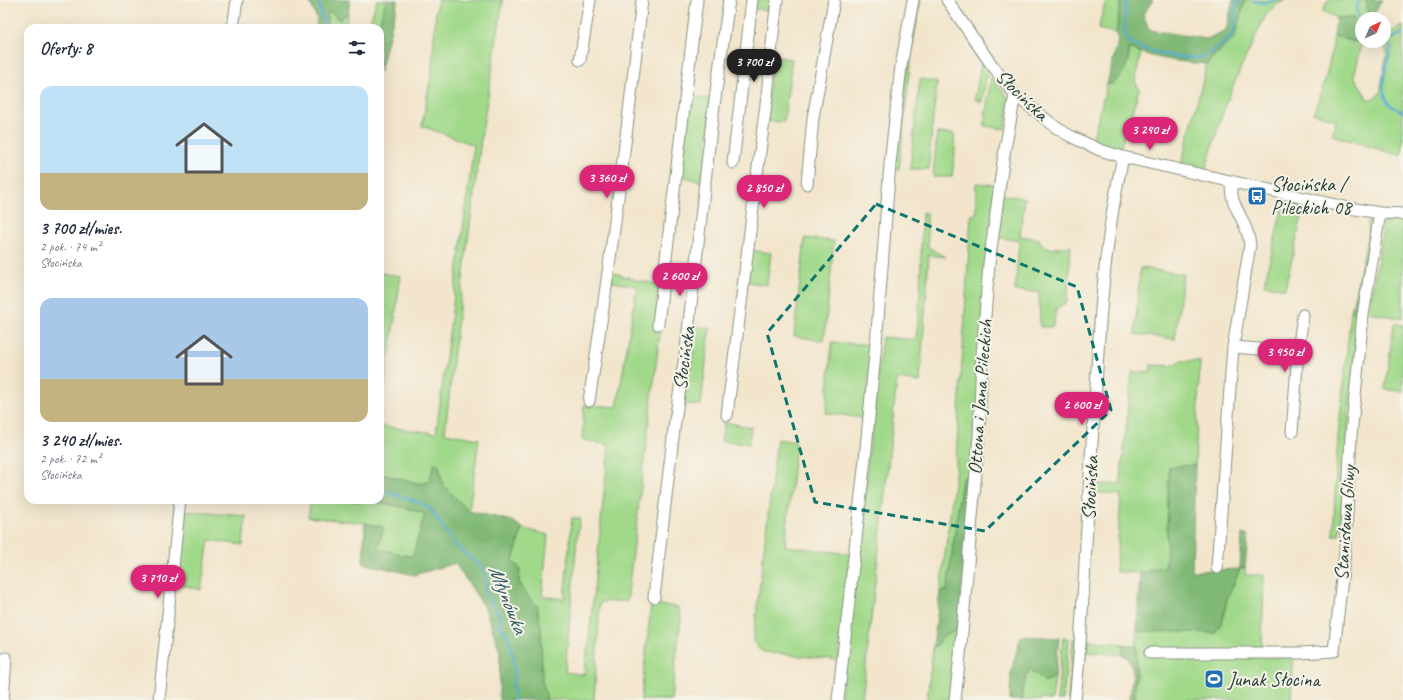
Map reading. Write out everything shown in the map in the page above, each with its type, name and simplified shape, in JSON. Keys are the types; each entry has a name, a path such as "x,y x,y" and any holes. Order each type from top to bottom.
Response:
{"street":[{"path":"234,24 237,0"},
{"path":"580,60 590,0"},
{"path":"589,401 610,266 642,0"},
{"path":"658,324 697,0"},
{"name":"Słocińska","path":"654,597 675,421 686,349 712,120 729,0"},
{"path":"733,163 752,0"},
{"path":"727,415 767,96 772,34 777,0"},
{"path":"807,184 813,118 834,0"},
{"path":"838,700 866,451 890,164 901,66 913,0"},
{"name":"Słocińska","path":"947,0 993,68 1015,95 1057,128 1070,136 1100,150 1123,157 1349,208 1380,213 1403,214"},
{"name":"Ottona i Jana Pileckich","path":"954,700 960,655 979,437 982,356 989,264 1004,155 1015,95"},
{"name":"Słocińska","path":"1075,700 1085,587 1098,344 1109,237 1114,201 1123,157"},
{"path":"1217,568 1233,347 1250,245 1247,231 1233,204 1230,191 1232,181"},
{"name":"Stanisława Gliwy","path":"1150,652 1301,653 1334,651 1344,551 1351,436 1362,323 1380,213"},
{"path":"1292,432 1298,352 1303,315"},
{"path":"1233,347 1298,352"},
{"path":"159,700 180,504"},
{"path":"3,700 6,658"}],"highlighted area":[{"path":"876,204 1077,287 1111,410 985,531 815,502 767,333"}],"green space":[{"path":"309,0 350,0 348,13 339,20 334,14 328,11 326,24 316,24 317,19"},
{"path":"377,0 386,0 379,24 369,24"},
{"path":"386,0 398,0 384,56 384,24 379,24"},
{"path":"438,0 503,0 481,139 445,433 479,439 469,511 443,485 439,466 435,463 429,481 422,484 384,475 384,426 436,433 474,145 422,126 432,68"},
{"path":"756,0 774,0 773,11 754,9"},
{"path":"917,0 921,0 911,55 899,169 893,169 899,115"},
{"path":"1106,0 1121,0 1116,33 1098,29"},
{"path":"1121,0 1153,0 1143,14 1149,30 1207,39 1226,30 1233,0 1245,0 1234,38 1207,64 1178,61 1148,55 1130,48 1127,64 1121,76 1112,84 1107,84 1118,41 1116,33"},
{"path":"1245,0 1286,0 1278,4 1266,15 1241,67 1224,109 1207,165 1204,170 1181,165 1207,64 1234,38"},
{"path":"1328,0 1366,0 1369,12 1355,12 1355,20 1354,18 1336,18 1323,11"},
{"path":"1366,0 1382,0 1375,12 1369,12"},
{"path":"328,11 334,14 339,20 348,13 346,24 326,24"},
{"path":"1336,18 1354,18 1355,42 1334,36"},
{"path":"1403,26 1403,147 1401,156 1332,135 1336,120 1313,113 1326,76 1334,36 1355,42 1355,48 1361,48 1354,76 1369,101 1380,94 1387,51 1385,48 1391,48 1391,31"},
{"path":"1130,48 1141,53 1135,80 1139,90 1120,149 1117,149 1092,142 1107,84 1112,84 1128,63"},
{"path":"773,56 792,59 784,122 766,121"},
{"path":"981,63 987,73 982,102 975,99"},
{"path":"991,77 1010,100 1005,129 984,126"},
{"path":"920,79 937,82 929,169 910,169"},
{"path":"688,96 713,99 702,182 678,175"},
{"path":"937,133 954,134 955,152 952,177 933,177"},
{"path":"758,182 777,185 777,202 757,200"},
{"path":"976,183 995,185 973,473 962,479 947,590 940,592 955,476 971,215 976,215"},
{"path":"1002,195 1025,198 1020,236 1039,239 1041,243 1049,249 1071,246 1067,302 1056,309 1053,327 1040,327 1039,292 1015,291 1019,241 996,237"},
{"path":"1288,203 1304,207 1285,289 1264,285 1283,205 1287,206"},
{"path":"922,212 927,213 928,247 945,257 929,255 920,382 897,379 862,700 841,700 882,337 916,340 920,297"},
{"path":"1403,219 1403,319 1368,312 1382,236 1382,220"},
{"path":"1371,220 1374,229 1368,261 1363,259 1369,233 1368,221"},
{"path":"805,238 834,241 824,341 794,336"},
{"path":"749,250 771,253 767,285 747,282"},
{"path":"1363,259 1368,261 1358,313 1351,311"},
{"path":"1140,268 1183,274 1175,339 1135,334"},
{"path":"612,272 636,280 661,285 654,331 660,332 627,601 600,602 594,700 547,700 542,681 541,627 537,605 528,596 519,582 520,569 513,561 522,528 548,535 542,596 564,599 572,518 580,518 565,672 584,675 609,445 582,440 584,405 617,407 637,286 612,282"},
{"path":"384,274 401,276 384,392"},
{"path":"1351,311 1358,313 1339,535 1333,535 1338,436"},
{"path":"1394,323 1403,325 1403,392 1385,389"},
{"path":"692,326 710,328 701,405 681,404"},
{"path":"832,342 873,345 864,418 826,413"},
{"path":"1179,361 1200,361 1195,465 1169,468 1166,566 1140,573 1116,572 1121,495 1093,492 1094,484 1120,484 1132,372 1150,373 1151,365 1172,366"},
{"path":"724,423 751,427 749,444 721,441"},
{"path":"777,439 796,442 785,546 850,554 838,660 763,652 753,642"},
{"path":"435,462 439,466 443,485 469,511 513,521 522,528 513,561 520,569 519,582 528,596 537,605 541,627 542,681 547,700 499,700 500,651 485,608 455,563 414,575 363,563 365,523 384,527 378,549 412,557 425,514 411,509 384,503 384,475 422,484 429,481"},
{"path":"1195,465 1192,571 1240,569 1227,599 1223,620 1215,633 1137,631 1140,573 1166,566 1169,467"},
{"path":"973,473 958,630 945,635 938,645 933,647 940,592 947,590 962,479"},
{"path":"384,503 411,509 425,514 413,557 377,549 384,527 365,523 308,517 310,504"},
{"path":"184,511 246,516 243,545 209,540 201,590 175,583"},
{"path":"1242,534 1248,536 1245,568 1240,569"},
{"name":"Junak Słocina","path":"1245,568 1245,575 1264,575 1262,651 1213,658 1294,657 1291,700 1135,700 1137,631 1214,632 1223,620 1227,599 1240,569"},
{"path":"651,604 678,607 681,618 671,700 641,700"},
{"path":"958,630 950,700 927,700 933,647 938,645 945,635"},
{"path":"1021,636 1059,638 1055,677 1045,682 1029,668 1022,692 1022,700 1010,700 1011,672"},
{"path":"1063,638 1069,639 1063,700 1057,700"},
{"path":"1073,639 1078,639 1073,700 1068,700"},
{"path":"1084,640 1123,644 1123,655 1084,652"},
{"path":"1123,644 1137,646 1135,700 1130,700 1133,670 1128,658 1123,655"},
{"path":"1029,668 1045,682 1055,677 1052,700 1045,700 1042,698 1041,700 1022,700 1022,692"}],"waterway":[{"name":"Młynówka","path":"319,0 323,24"},
{"name":"Młynówka","path":"1126,0 1124,21 1125,36 1131,43 1162,54 1196,58 1209,54 1229,39 1233,33 1235,8 1239,0"},
{"name":"Młynówka","path":"1253,0 1264,3 1275,0"},
{"name":"Młynówka","path":"1357,12 1359,0"},
{"name":"Młynówka","path":"1391,39 1403,33"},
{"path":"1391,48 1385,69 1383,84 1385,98 1389,104 1403,112"},
{"name":"Młynówka","path":"384,491 416,501 430,508 455,545 481,567 486,577 485,590 499,615 501,628 508,634 515,668 513,684 514,700"}],"place":[{"name":"Słocińska / Pileckich 08","path":"1257,196"},
{"name":"Junak Słocina","path":"1214,679"}]}
